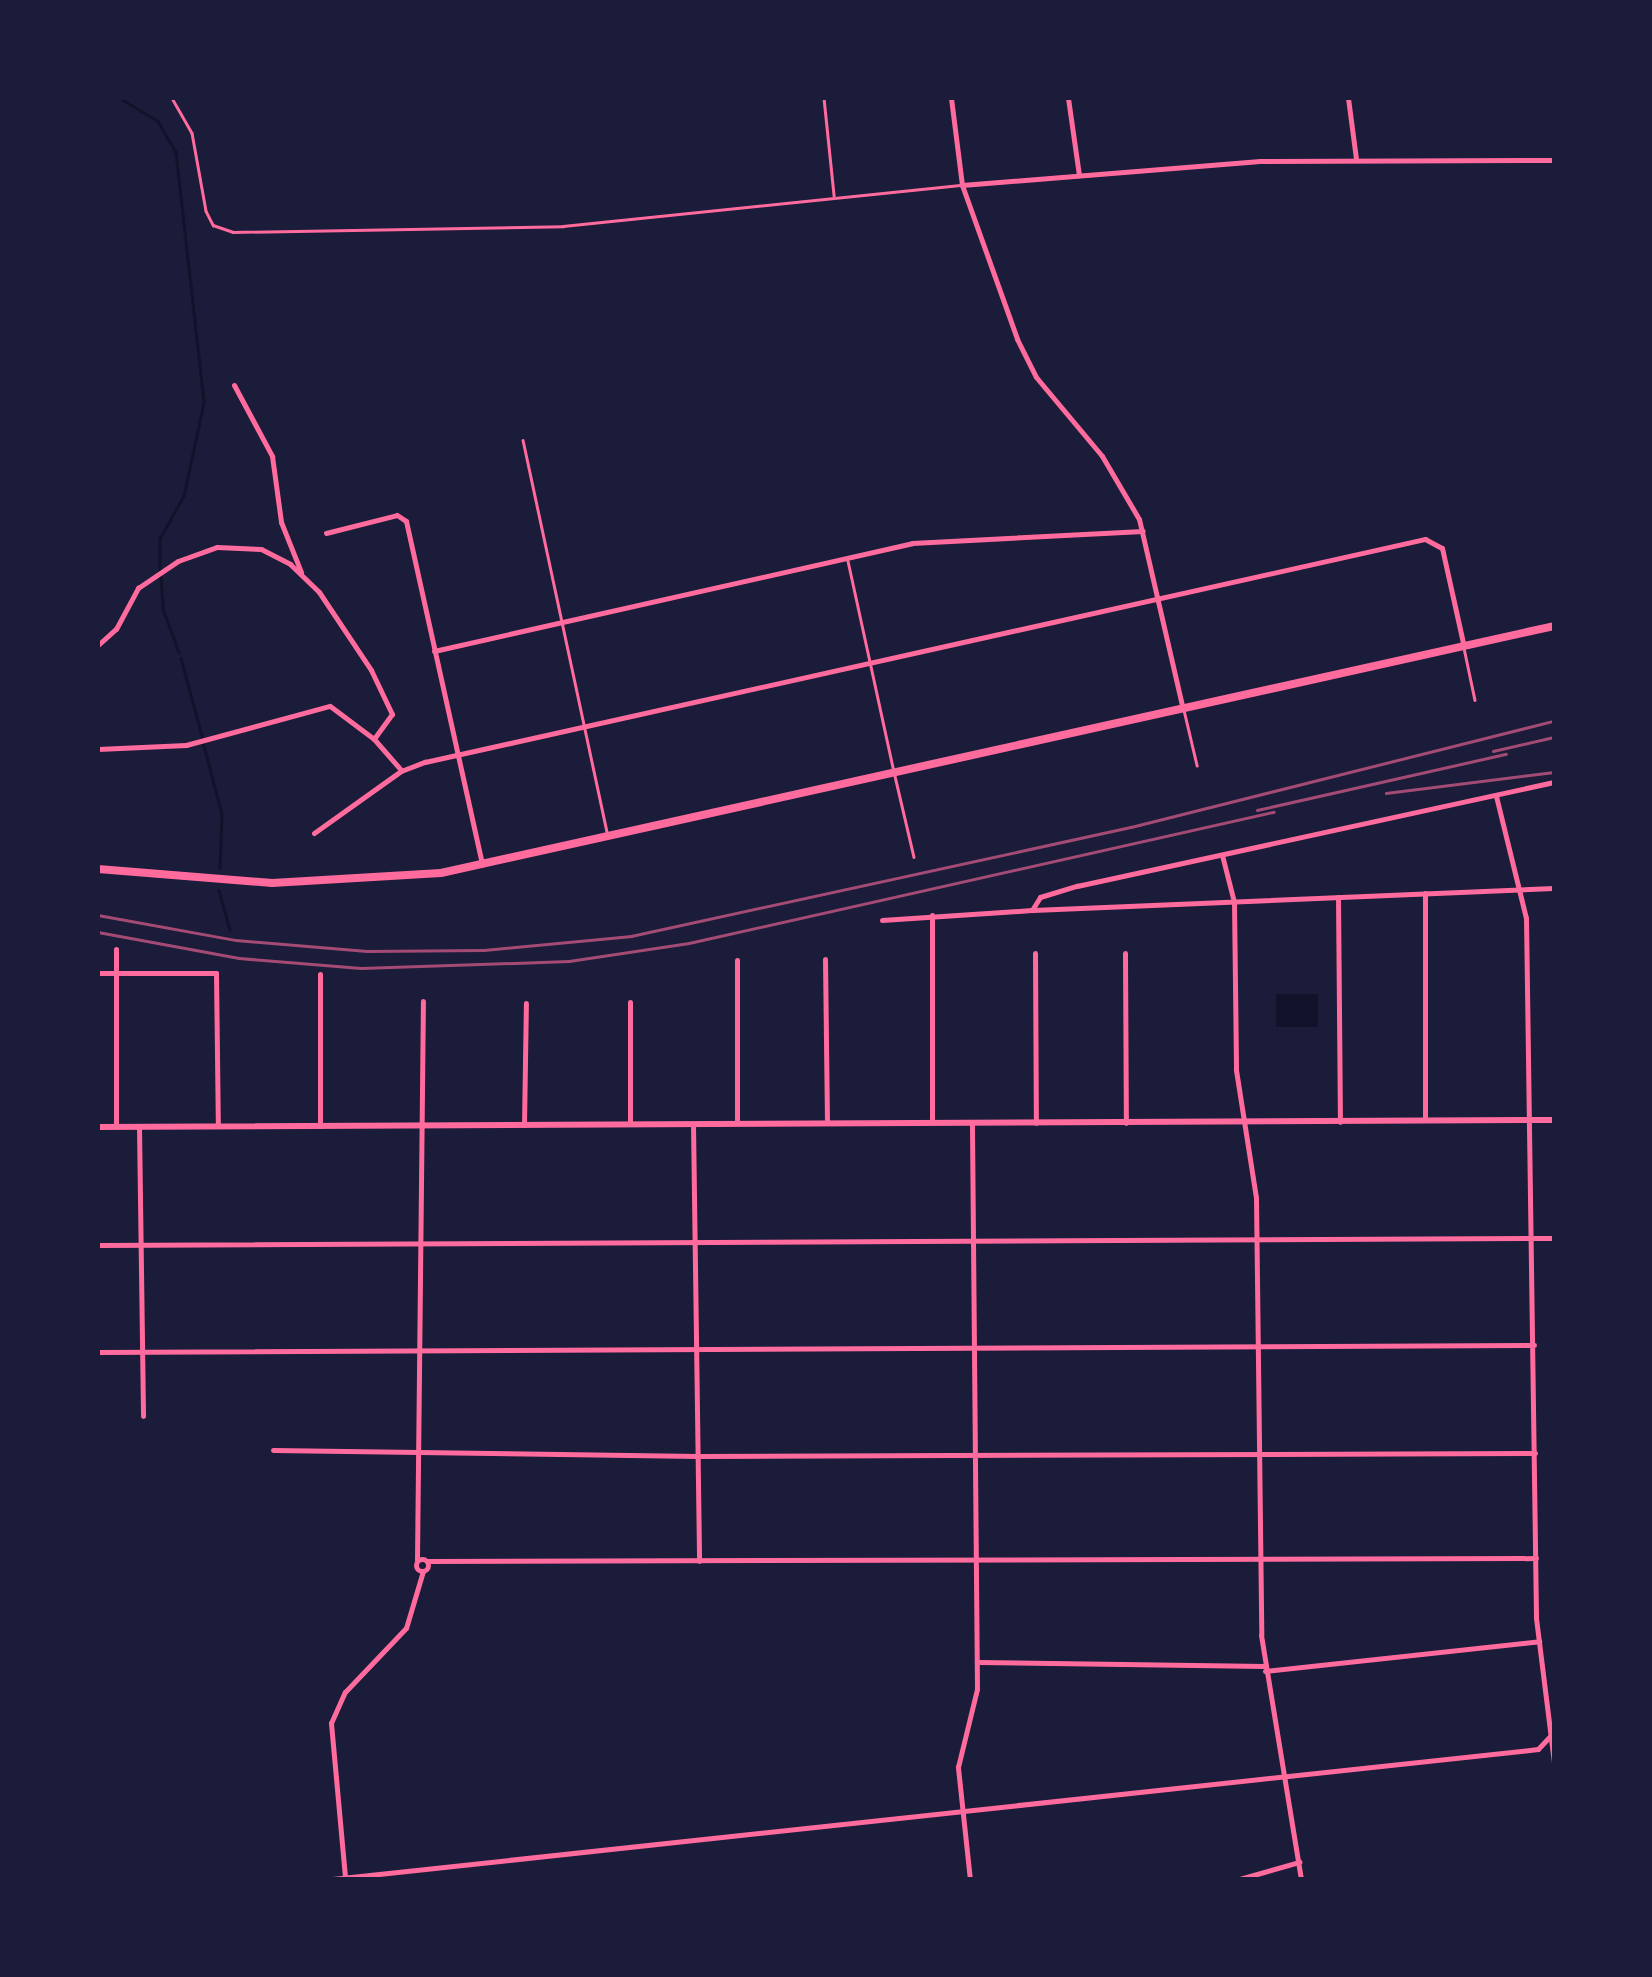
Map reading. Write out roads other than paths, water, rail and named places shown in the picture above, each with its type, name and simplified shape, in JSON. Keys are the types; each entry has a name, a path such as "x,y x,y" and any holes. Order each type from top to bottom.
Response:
{"main road":[{"path":"98,869 337,883 482,865 1554,626"},
{"path":"98,1127 1554,1120"}],"street":[{"path":"951,98 962,184 1028,363 1102,456 1143,531 1183,709"},
{"path":"1068,98 1079,175"},
{"path":"1348,98 1356,160"},
{"path":"962,184 1356,160 1554,160"},
{"path":"234,386 272,456 282,522 302,574 384,692 392,717 374,739"},
{"path":"326,533 402,517 482,865"},
{"path":"434,651 933,541 1143,531"},
{"path":"314,834 401,771 456,755 1420,540 1442,548 1464,647"},
{"path":"98,645 116,629 138,588 192,554 216,546 261,549 302,574"},
{"path":"98,749 186,745 330,706 374,739 401,771"},
{"path":"1032,910 1040,897 1076,886 1554,782"},
{"path":"1496,796 1522,890 1533,1120 1539,1641 1554,1763"},
{"path":"1222,855 1234,902 1235,1061 1246,1122 1257,1239 1257,1559 1265,1668 1301,1880"},
{"path":"882,920 1554,888"},
{"path":"1425,893 1426,1121"},
{"path":"1338,896 1340,1122"},
{"path":"932,915 932,1122"},
{"path":"116,949 116,1127"},
{"path":"1035,953 1036,1122"},
{"path":"1125,953 1126,1123"},
{"path":"825,959 827,1122"},
{"path":"736,1124 737,960"},
{"path":"98,973 214,971 218,1126"},
{"path":"320,974 320,1126"},
{"path":"345,1878 333,1716 353,1682 406,1628 422,1564 418,1243 424,1000"},
{"path":"630,1002 630,1124"},
{"path":"524,1125 526,1003"},
{"path":"970,1880 958,1760 975,1708 978,1662 972,1122"},
{"path":"693,1124 699,1561"},
{"path":"139,1127 143,1416"},
{"path":"98,1244 1554,1238"},
{"path":"98,1352 1534,1344"},
{"path":"273,1450 698,1456 1535,1453"},
{"path":"422,1564 1536,1558"},
{"path":"978,1662 1265,1668 1539,1641"},
{"path":"323,1880 1538,1749 1553,1733"},
{"path":"1236,1880 1298,1862"}],"lane":[{"path":"172,98 192,134 206,211 214,225 232,232 563,226 962,184"},
{"path":"824,98 834,196"},
{"path":"523,440 559,624 608,837"},
{"path":"847,557 914,857"},
{"path":"1464,647 1475,700"},
{"path":"1183,709 1197,765"}],"waterway":[{"path":"120,98 158,121 176,152 204,403 184,496 160,539 160,569"},
{"path":"161,577 163,609 179,652"},
{"path":"181,658 202,736"},
{"path":"202,738 222,814 220,868"},
{"path":"219,890 230,930"}],"railway":[{"path":"98,915 236,940 367,951 484,950 631,936 1131,827 1554,721"},
{"path":"1493,751 1554,737"},
{"path":"1257,810 1506,754"},
{"path":"1386,793 1554,772"},
{"path":"98,932 239,958 361,968 569,961 689,943 1273,812"}]}
